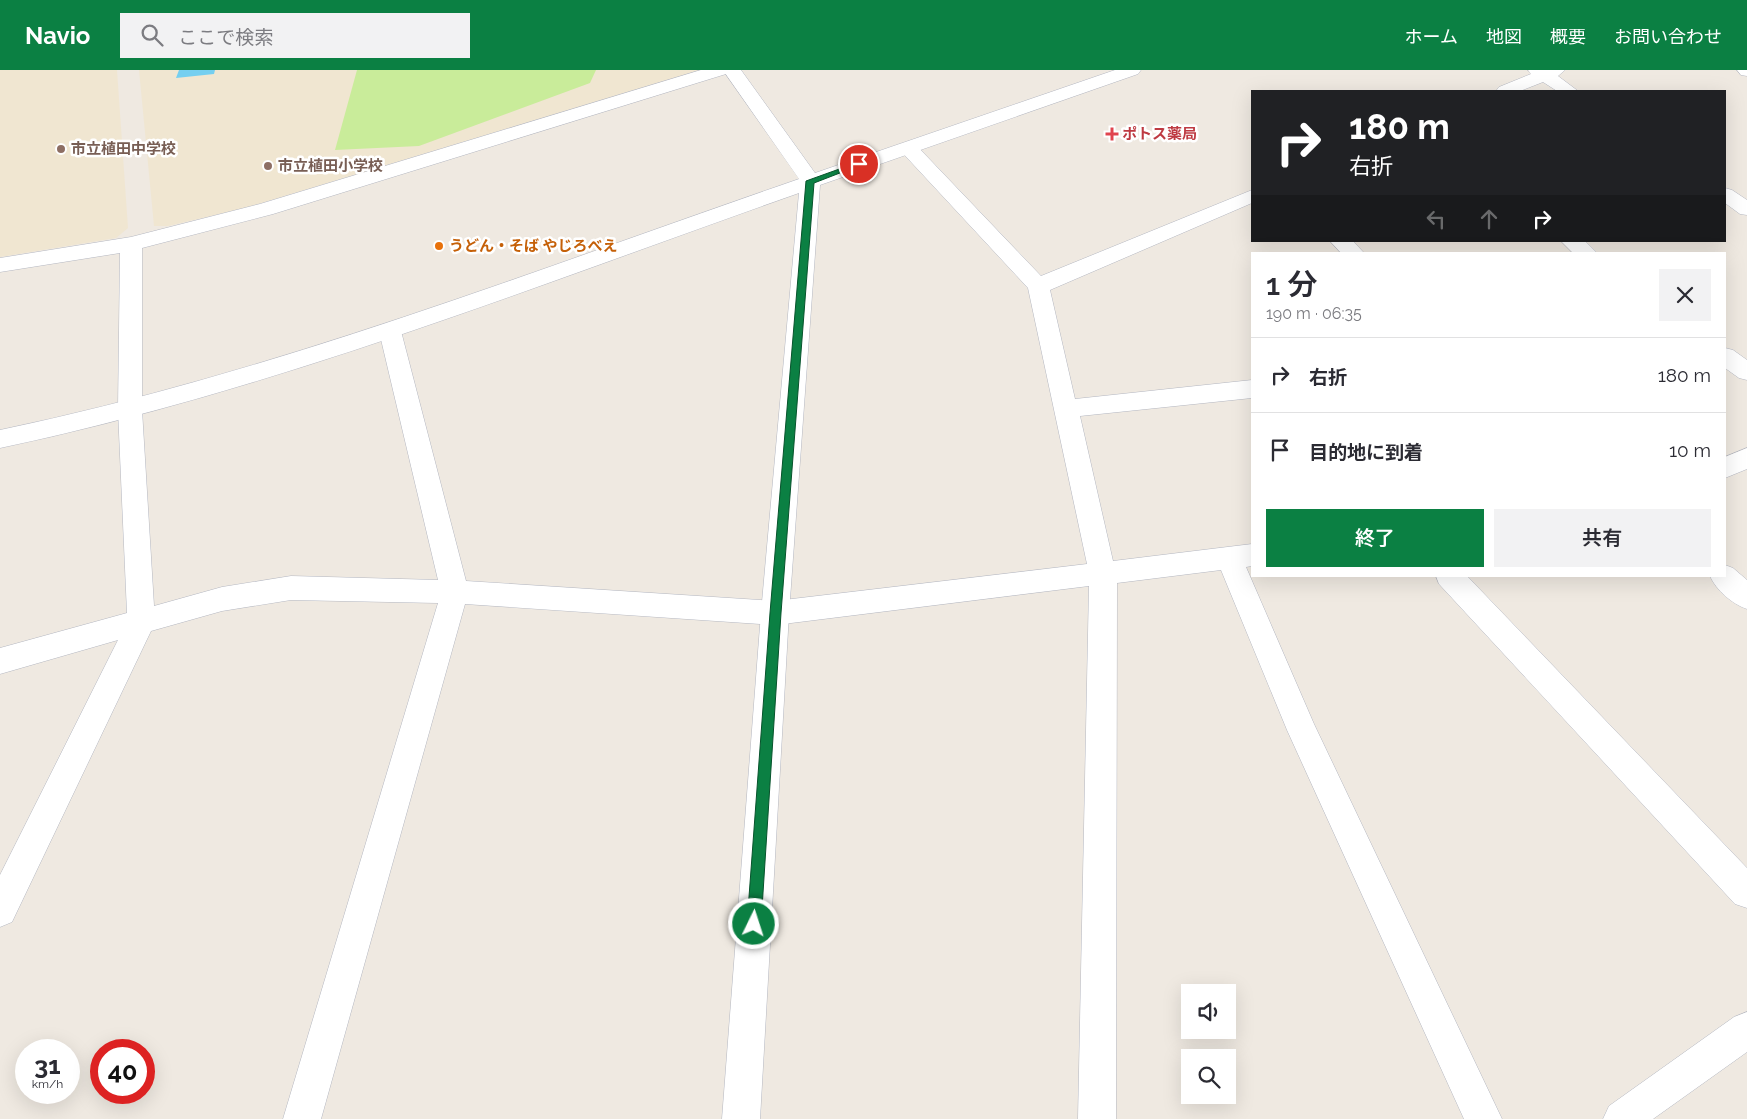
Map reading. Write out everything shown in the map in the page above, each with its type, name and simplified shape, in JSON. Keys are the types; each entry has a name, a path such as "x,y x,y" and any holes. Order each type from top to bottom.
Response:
{"street":[{"path":"0,265 131,244 266,209 383,175 720,70"},
{"path":"732,70 810,181 775,613 741,1119"},
{"path":"0,439 130,410 354,344 810,181 1132,70"},
{"path":"1507,90 1546,72 1568,90"},
{"path":"908,148 1038,286 1103,574 1097,1119"},
{"path":"1726,195 1747,209"},
{"path":"1038,286 1251,196"},
{"path":"1341,242 1353,252"},
{"path":"1572,242 1585,252"},
{"path":"0,910 141,622 130,410 131,244"},
{"path":"302,1119 456,592 390,331"},
{"path":"1726,357 1747,372"},
{"path":"1066,409 1251,389"},
{"path":"1726,468 1747,458"},
{"path":"0,661 222,598 291,588 456,592 775,613 1241,557 1302,730 1483,1119"},
{"path":"1450,577 1747,892"},
{"path":"1724,577 1747,597"},
{"path":"1622,1119 1747,1030"}],"shaded area":[{"name":"市立植田中学校","path":"0,70 117,70 128,228 116,238 0,257"},
{"name":"市立植田小学校","path":"139,70 700,70 245,208 168,226 154,226"}],"green space":[{"path":"357,70 596,70 590,83 419,146 335,150"}],"water":[{"path":"179,70 215,70 214,74 176,78"}],"place":[{"name":"ポトス薬局","path":"1112,134"},
{"name":"市立植田中学校","path":"61,149"},
{"name":"市立植田小学校","path":"268,166"},
{"name":"うどん・そば やじろべえ","path":"439,246"}],"route":[{"path":"754,924 775,613 810,181 859,164"}]}
